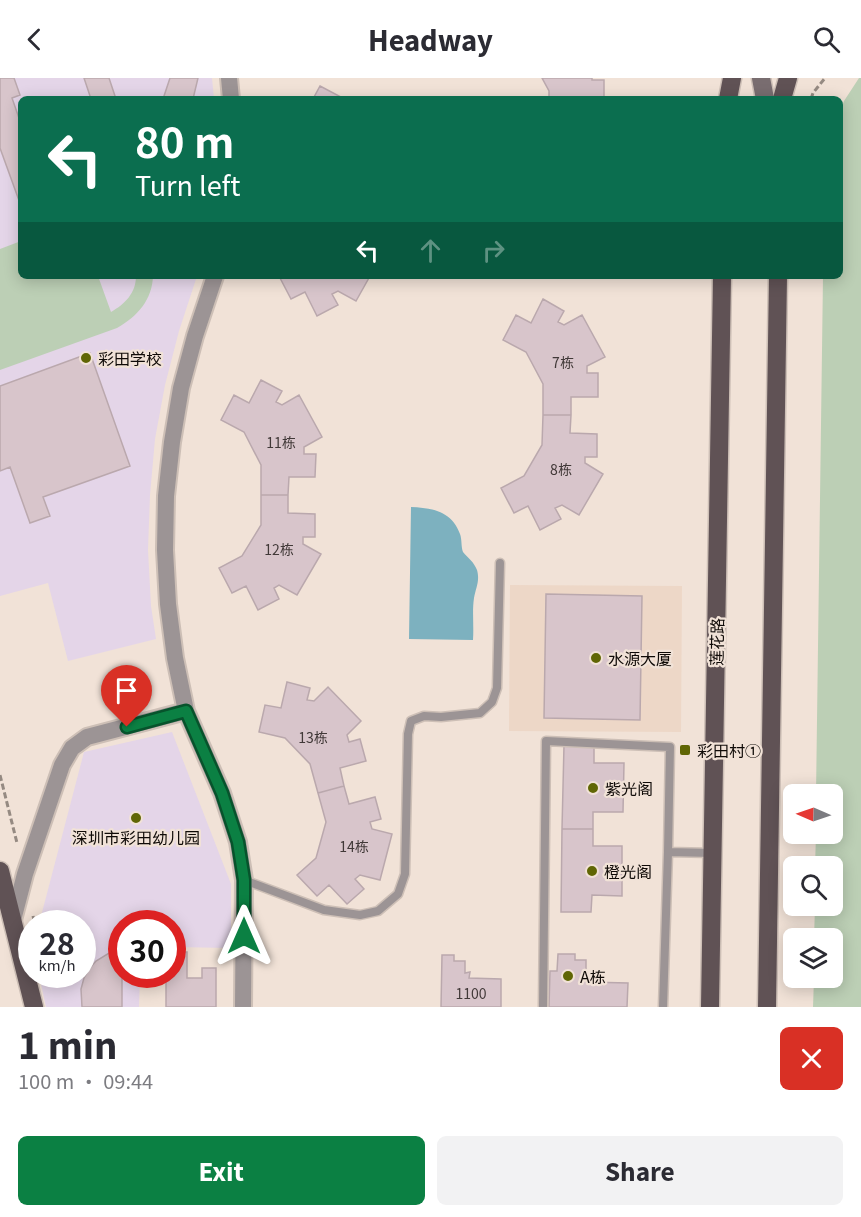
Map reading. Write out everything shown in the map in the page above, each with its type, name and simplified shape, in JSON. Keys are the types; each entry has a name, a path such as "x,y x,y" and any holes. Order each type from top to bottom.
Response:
{"main road":[{"path":"729,96 732,78"},
{"path":"761,78 764,96"},
{"path":"783,96 788,78"},
{"name":"莲花路","path":"710,1007 722,279"},
{"path":"766,1007 778,279"},
{"path":"0,871 34,1007"},
{"path":"697,1007 711,976"}],"street":[{"path":"229,78 231,96"},
{"path":"213,279 181,388 166,496 165,550 168,604 175,658 186,711 222,793 238,842 244,880 243,1007"},
{"path":"13,920 25,874 62,765 72,748 87,737 186,711"}],"lane":[{"path":"244,880 324,910 360,915 378,911 398,894 405,874 408,734 411,721 424,716 441,717 480,713 492,702 497,688 500,563"},
{"path":"543,1007 546,741 670,747 663,1007"},
{"path":"668,852 713,853"}],"path":[{"path":"812,96 825,78"},
{"path":"0,775 17,845"}],"shaded area":[{"name":"彩田学校","path":"0,78 212,78 214,96 18,96 18,279 196,279 165,385 155,439 148,550 151,606 156,639 68,661 48,583 0,596"},
{"name":"水源大厦","path":"510,585 682,586 681,732 509,731"},
{"name":"深圳市彩田幼儿园","path":"172,732 231,884 231,948 186,947 186,910 108,910 108,988 140,988 139,1007 46,1007 42,988 96,988 96,910 43,910 84,752"}],"green space":[{"path":"861,78 861,1007 813,1007 814,988 843,988 843,928 814,928 815,916 843,916 843,856 815,856 816,844 843,844 843,784 816,784 823,279 843,279 843,104"},
{"path":"18,242 18,279 99,279 111,312 129,297 136,279 153,279 150,293 137,313 117,328 0,370 0,249"}],"water":[{"path":"411,507 434,510 452,520 460,534 463,552 476,567 478,577 473,603 473,640 409,639"}],"building":[{"path":"0,78 14,78 20,95 12,98 18,115 18,198 0,148"},
{"path":"84,78 109,78 115,96 90,96"},
{"path":"170,78 198,78 194,96 164,96"},
{"path":"542,78 604,80 604,96 549,96 549,91"},
{"path":"320,86 339,96 315,96"},
{"path":"281,279 368,279 356,301 338,291 332,294 338,305 317,316 305,292 291,299"},
{"path":"543,299 564,311 558,322 564,325 582,315 605,357 587,366 587,373 598,373 598,397 571,397 571,415 543,415 543,384 526,352 503,340 516,315 531,323"},
{"path":"90,353 130,466 43,497 50,516 30,523 10,467 0,471 0,386"},
{"path":"261,380 282,391 276,402 282,405 299,395 322,437 304,447 304,454 316,454 315,477 289,477 288,495 261,495 261,465 244,432 221,420 234,395 249,403"},
{"path":"543,415 571,415 570,433 597,434 597,457 585,457 585,463 603,474 579,515 562,505 555,508 561,519 540,530 528,506 514,513 501,488 524,476 542,445"},
{"path":"261,495 288,495 288,513 315,514 315,537 303,537 303,544 321,554 297,595 279,585 274,588 279,599 258,610 246,586 232,593 219,568 242,556 261,525"},
{"name":"水源大厦","path":"546,594 642,596 640,720 544,718"},
{"path":"287,682 310,688 307,700 314,701 328,687 361,721 347,735 349,742 360,739 366,761 340,768 344,786 318,793 310,764 285,738 259,732 265,705 281,708"},
{"name":"紫光阁","path":"564,745 594,746 594,763 624,763 623,812 593,812 593,829 562,829"},
{"path":"344,786 349,804 375,797 381,819 370,822 372,829 392,834 380,880 360,875 355,879 364,889 347,904 329,885 317,896 297,875 316,858 326,822 318,793"},
{"name":"橙光阁","path":"562,829 593,829 593,846 622,846 622,896 592,895 591,912 561,912"},
{"path":"186,952 187,978 202,978 202,968 216,968 216,1007 166,1007 166,988 186,988"},
{"path":"108,954 108,988 122,988 122,1007 82,1007 81,988 96,988 96,961"},
{"name":"A栋","path":"558,954 575,954 575,960 586,960 586,982 628,983 627,1007 549,1007 550,971 557,971"},
{"path":"442,955 454,955 454,961 465,961 465,973 470,972 469,978 501,979 501,1007 441,1007"}],"place":[{"name":"彩田学校","path":"86,358"},
{"name":"水源大厦","path":"596,658"},
{"name":"彩田村①","path":"685,750"},
{"name":"紫光阁","path":"593,788"},
{"name":"深圳市彩田幼儿园","path":"136,818"},
{"name":"橙光阁","path":"592,871"},
{"name":"A栋","path":"568,976"}],"route":[{"path":"127,727 186,711 222,793 238,842 244,880 244,936"}]}
